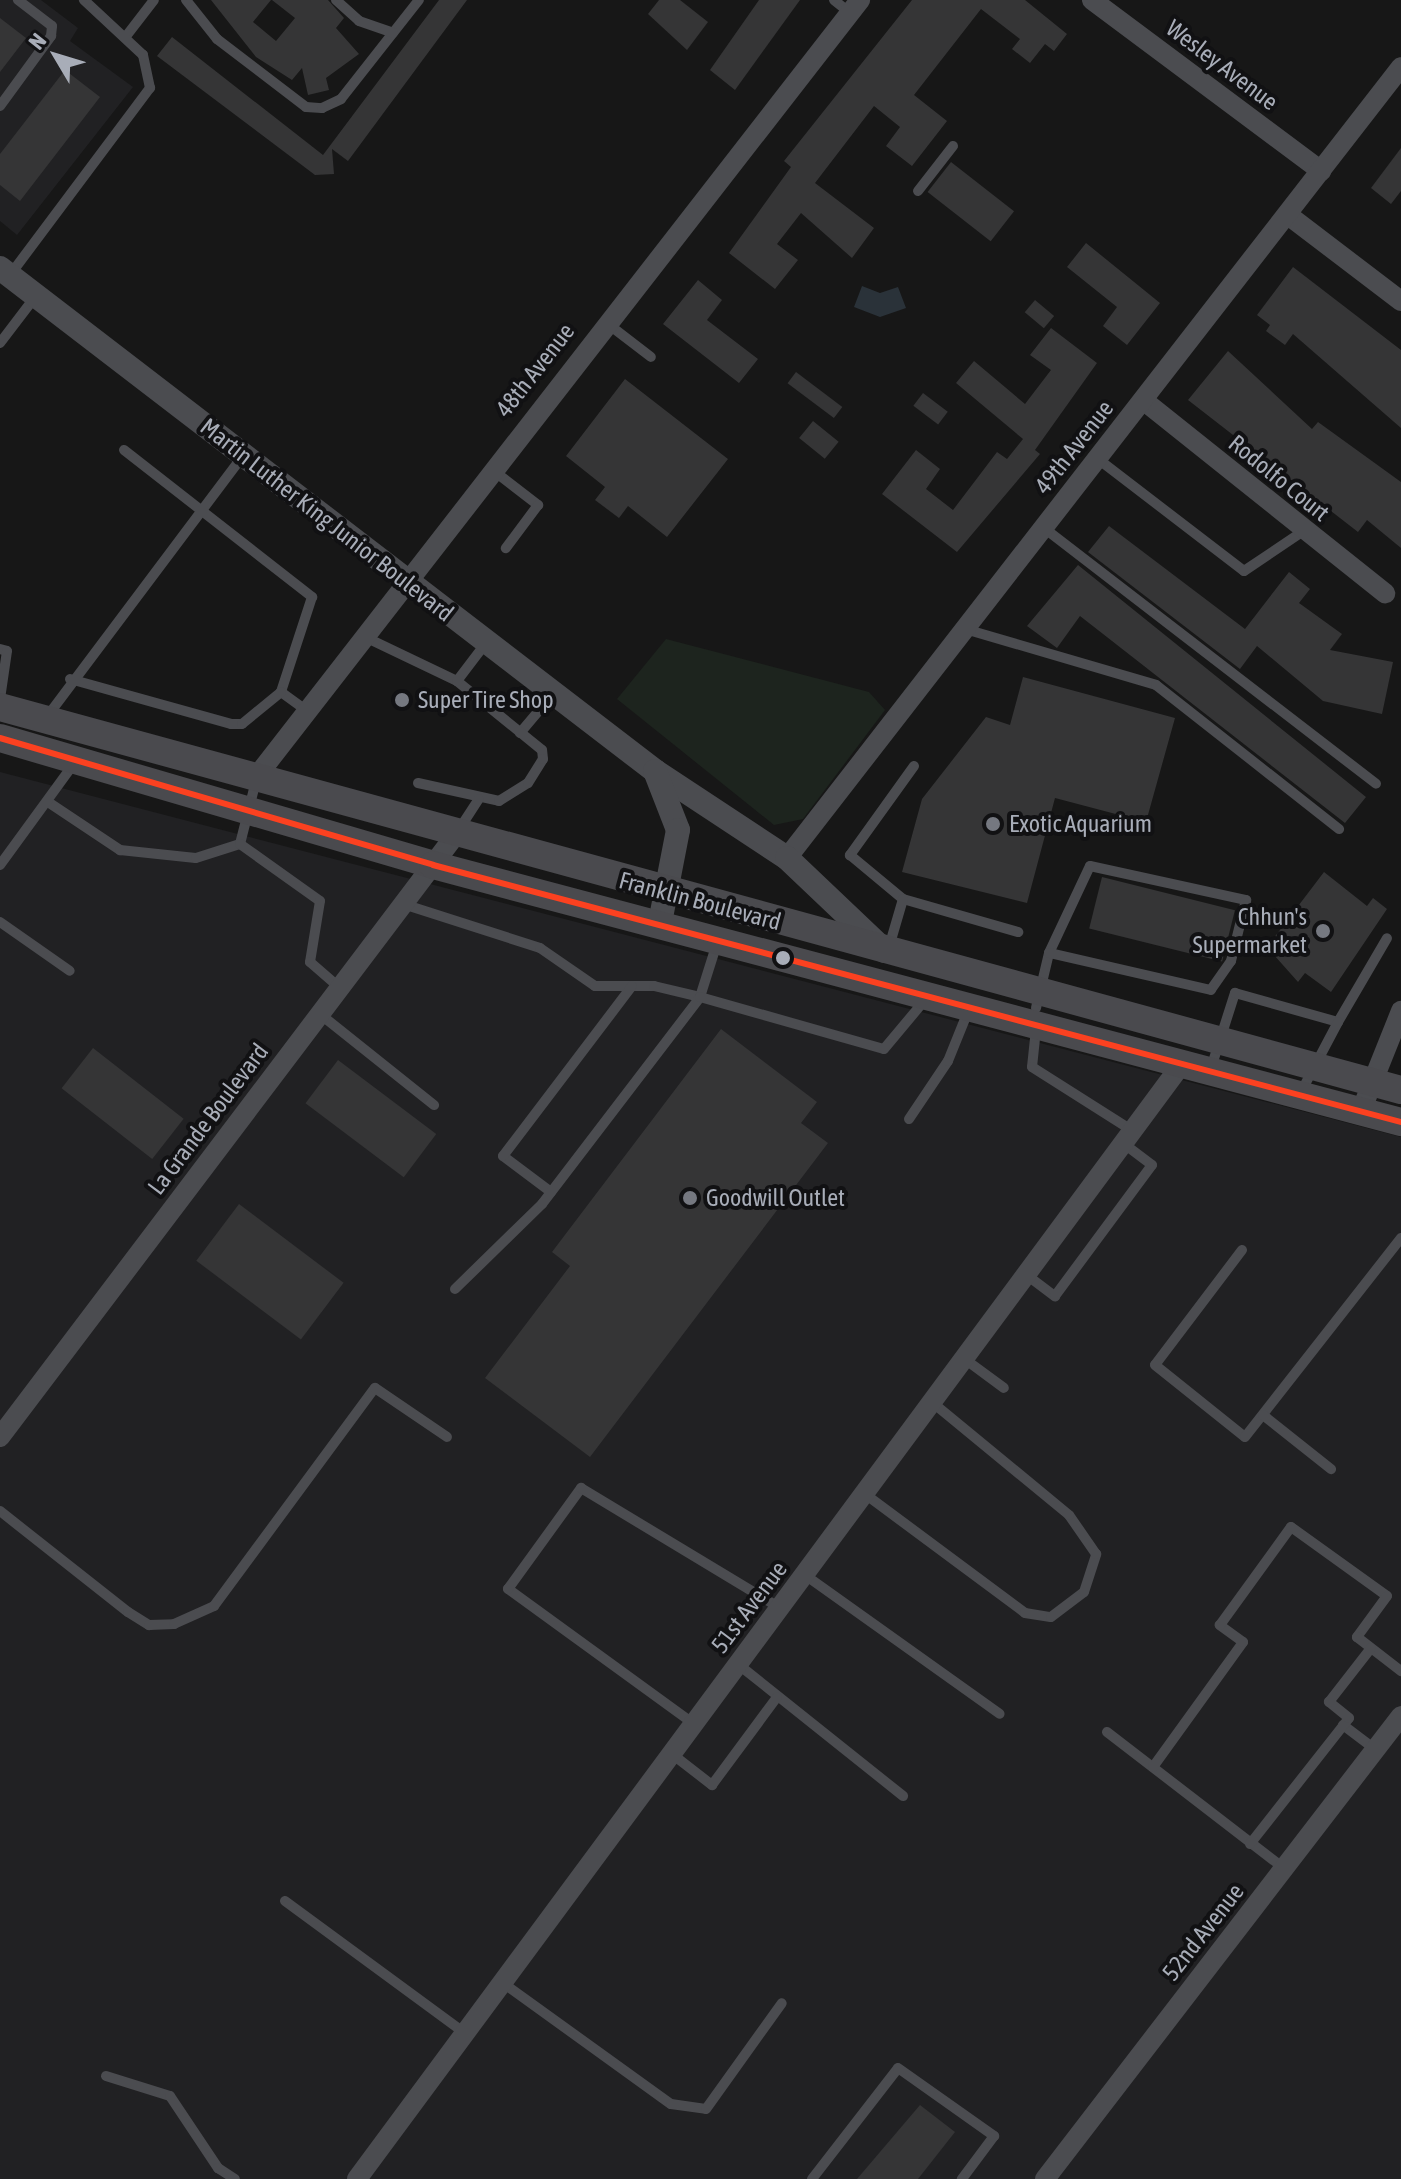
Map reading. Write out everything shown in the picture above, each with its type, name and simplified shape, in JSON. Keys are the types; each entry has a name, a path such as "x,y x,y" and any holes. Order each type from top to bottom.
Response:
{"main road":[{"name":"Franklin Boulevard","path":"0,707 257,776 668,894 887,952 1181,1065 1210,1071 1387,1087"},
{"name":"Franklin Boulevard","path":"0,738 78,757 433,865 970,1007 1086,1009 1219,1041 1361,1111 1401,1122"},
{"path":"928,996 956,988 1037,1010"}],"street":[{"name":"Wesley Avenue","path":"1092,0 1321,171"},
{"name":"48th Avenue","path":"257,776 403,580 606,323 848,4"},
{"name":"49th Avenue","path":"787,858 1401,67"},
{"path":"1288,215 1401,301"},
{"name":"Martin Luther King Junior Boulevard","path":"5,272 655,771 787,858 887,952"},
{"name":"Rodolfo Court","path":"1143,400 1302,532 1385,593"},
{"path":"655,771 678,830 660,923"},
{"name":"La Grande Boulevard","path":"0,1437 457,833"},
{"path":"1361,1111 1387,1087 1401,1011"},
{"name":"51st Avenue","path":"357,2179 1130,1139 1181,1065"},
{"name":"52nd Avenue","path":"1045,2179 1401,1716"}],"lane":[{"path":"0,106 51,36 52,26 18,0"},
{"path":"5,272 139,112 150,75 127,35 84,0"},
{"path":"127,35 154,0"},
{"path":"336,0 359,21 393,33"},
{"path":"194,2 217,39 306,107 341,99 419,0"},
{"path":"918,191 953,146"},
{"path":"0,343 36,295"},
{"path":"606,323 651,357"},
{"path":"70,679 231,724 242,724 281,692 312,597 124,450"},
{"path":"45,720 70,679 243,456"},
{"path":"1098,459 1244,571 1302,532"},
{"path":"491,468 538,505 506,548"},
{"path":"1044,528 1376,784"},
{"path":"965,629 1156,685 1339,829"},
{"path":"361,635 457,681 520,733 543,759 528,783 499,801 418,783"},
{"path":"457,681 486,643"},
{"path":"0,649 7,651 0,699"},
{"path":"281,692 306,710"},
{"path":"520,733 553,694"},
{"path":"0,865 78,757"},
{"path":"914,766 850,855 903,899 1018,932"},
{"path":"240,844 252,809 257,776"},
{"path":"457,833 479,799"},
{"path":"48,802 120,850 196,858 240,844"},
{"path":"240,844 320,901 310,962 340,988"},
{"path":"1028,1276 1055,1296 1152,1165 1130,1139 1032,1067 1037,1010 1049,953 1090,866 1246,900 1231,961 1211,990 1049,953"},
{"path":"887,952 903,899"},
{"path":"403,904 540,948 595,986 632,986 700,997 884,1049 928,996"},
{"path":"0,922 70,971"},
{"path":"1304,1081 1387,938"},
{"path":"455,1289 551,1192 700,997 718,939"},
{"path":"551,1192 503,1156 632,986"},
{"path":"1210,1071 1235,993 1338,1022"},
{"path":"909,1119 948,1061 970,1007"},
{"path":"320,1014 434,1105"},
{"path":"1242,1250 1155,1365 1245,1437 1401,1238"},
{"path":"966,1360 1004,1388"},
{"path":"0,1511 128,1612 149,1625 174,1624 214,1606 375,1388 447,1437"},
{"path":"865,1494 1025,1613 1051,1617 1084,1592 1096,1554 1069,1515 933,1403"},
{"path":"1263,1415 1331,1469"},
{"path":"694,1724 508,1589 581,1488 780,1608"},
{"path":"1153,1767 1243,1642 1220,1625 1291,1527 1387,1596 1357,1637 1401,1671"},
{"path":"805,1575 1000,1714"},
{"path":"1250,1844 1349,1718 1329,1702 1371,1648"},
{"path":"739,1665 903,1796"},
{"path":"672,1754 712,1785 777,1697"},
{"path":"1343,1725 1376,1750"},
{"path":"1107,1732 1285,1869"},
{"path":"285,1901 465,2033"},
{"path":"503,1983 671,2104 706,2109 782,2003"},
{"path":"812,2179 898,2068 994,2136 962,2179"},
{"path":"106,2076 170,2096 211,2158 235,2179"}],"shaded area":[{"path":"0,0 41,0 78,28 70,41 133,87 17,235 0,221"},
{"path":"862,286 880,293 898,287 906,308 880,317 854,307"},
{"path":"666,639 869,692 885,710 803,819 774,825 617,699"},
{"path":"0,772 1401,1137 1401,2179 0,2179"}],"building":[{"path":"211,0 271,0 253,22 276,41 295,18 272,0 328,0 344,18 336,28 359,54 326,78 329,90 308,95 302,68 292,80 256,57"},
{"path":"439,0 467,0 348,161 332,149 334,174 315,175 157,56 172,37 323,155"},
{"path":"659,0 680,0 708,22 687,50 648,14"},
{"path":"759,0 800,0 735,90 710,70"},
{"path":"912,0 1025,0 1067,34 1054,51 1045,44 1030,63 1012,49 1020,39 981,9 914,95 947,121 912,166 886,146 900,127 874,106 815,183 874,228 852,258 801,213 777,244 798,260 775,289 729,253 791,167 784,161"},
{"path":"0,18 26,38 0,72"},
{"path":"65,70 100,97 20,201 0,185 0,154"},
{"path":"1401,148 1401,191 1391,204 1371,188"},
{"path":"951,162 1014,211 991,241 928,192"},
{"path":"1086,243 1160,303 1127,345 1103,326 1117,307 1067,267"},
{"path":"1293,267 1401,350 1401,428 1293,334 1285,345 1266,331 1270,325 1257,315"},
{"path":"698,280 722,300 707,320 758,359 739,383 663,324"},
{"path":"1035,300 1054,316 1044,328 1025,312"},
{"path":"1051,328 1097,363 1035,450 1040,454 957,552 882,494 916,450 940,469 926,489 953,510 997,452 1007,459 1023,439 956,383 974,361 1025,404 1051,370 1030,355"},
{"path":"1228,351 1312,429 1318,422 1401,482 1401,548 1367,520 1358,532 1188,400"},
{"path":"796,372 842,407 834,418 788,383"},
{"path":"625,379 728,459 667,537 628,506 619,518 595,500 605,487 566,456"},
{"path":"923,393 948,412 938,424 913,406"},
{"path":"813,421 839,442 825,459 799,438"},
{"path":"1109,526 1245,629 1289,572 1310,589 1299,603 1342,634 1330,650 1393,662 1382,714 1323,701 1257,646 1240,669 1088,552"},
{"path":"1078,565 1366,797 1345,823 1080,616 1057,648 1027,626"},
{"path":"1023,677 1175,718 1146,822 1055,798 1027,903 902,872 922,799 986,717 1010,725"},
{"path":"1324,872 1367,906 1373,898 1387,909 1331,992 1305,973 1298,982 1267,947"},
{"path":"1102,877 1235,910 1222,962 1089,928"},
{"name":"Goodwill Outlet","path":"721,1029 817,1102 801,1123 828,1143 590,1457 485,1378 570,1266 552,1252"},
{"path":"93,1048 184,1119 152,1159 62,1088"},
{"path":"338,1060 436,1134 404,1177 306,1103"},
{"path":"239,1204 344,1283 301,1340 196,1261"},
{"path":"920,2105 955,2132 918,2179 857,2179"}],"transit line":[{"path":"0,738 433,865 1401,1122"}],"place":[{"name":"Super Tire Shop","path":"402,700"},
{"name":"Exotic Aquarium","path":"993,824"},
{"name":"Chhun's Supermarket","path":"1323,931"},
{"name":"Goodwill Outlet","path":"690,1198"}]}
